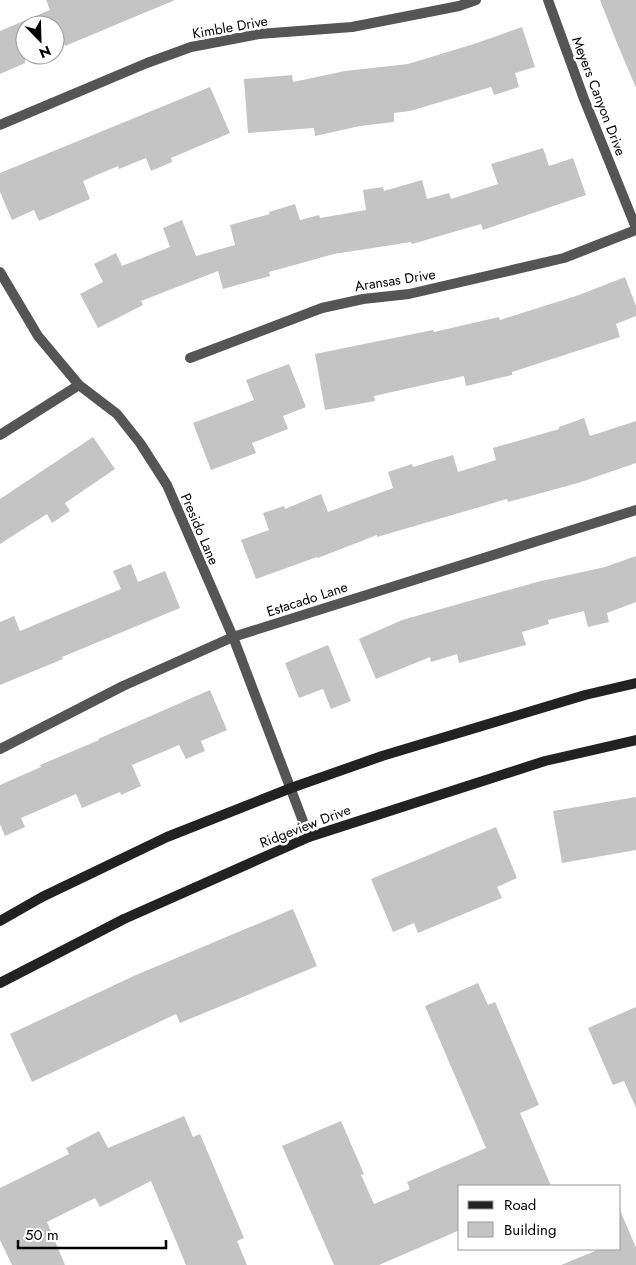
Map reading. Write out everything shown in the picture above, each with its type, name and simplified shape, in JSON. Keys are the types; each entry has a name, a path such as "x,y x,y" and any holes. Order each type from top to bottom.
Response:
{"main road":[{"path":"0,921 42,898 167,837 291,788 382,756 585,695 636,683"},
{"name":"Ridgeview Drive","path":"0,983 124,919 309,837 545,761 636,740"}],"street":[{"name":"Kimble Drive","path":"0,125 147,63 192,47 260,34 352,27 459,6 476,0"},
{"name":"Meyers Canyon Drive","path":"548,0 584,99 636,229"},
{"name":"Aransas Drive","path":"190,358 322,308 363,299 409,294 564,258 636,229"},
{"name":"Presido Lane","path":"0,272 38,336 79,385 117,414 140,443 167,485 233,637 309,837"},
{"path":"0,435 79,385"},
{"name":"Estacado Lane","path":"0,749 123,686 233,637 636,510"}],"building":[{"path":"46,0 175,0 65,46 65,15 38,15 50,10"},
{"path":"600,0 636,0 636,88 617,43"},
{"path":"15,25 15,65 20,65 0,74 0,31"},
{"path":"522,27 535,67 515,73 519,87 494,95 491,87 410,111 394,113 394,122 360,126 315,136 314,128 248,133 244,79 292,75 293,82 345,71 408,64"},
{"path":"210,87 230,133 171,158 172,162 151,171 146,158 119,169 118,166 83,181 90,199 39,221 34,210 12,220 0,192 0,173"},
{"path":"543,148 549,166 573,158 586,195 483,230 481,224 412,244 411,242 334,254 269,272 270,276 223,289 218,271 141,301 143,305 98,328 80,294 103,282 94,264 116,253 122,266 170,247 163,228 182,220 196,256 235,245 230,225 270,214 269,212 295,204 300,220 319,215 320,218 366,210 363,190 383,187 384,191 422,180 427,199 449,193 451,199 498,184 491,164"},
{"path":"625,277 636,306 636,316 616,324 620,337 512,372 512,375 466,386 464,376 374,396 375,401 325,410 315,354 433,330 434,332 499,317 500,320 579,295"},
{"path":"289,364 306,407 283,416 288,429 252,443 256,453 211,470 193,423 254,400 246,380"},
{"path":"584,418 590,436 636,421 636,463 578,483 508,502 507,499 377,537 377,535 256,579 241,540 269,530 263,513 284,506 285,509 321,494 328,512 393,488 388,472 412,464 413,467 453,455 458,472 496,460 493,448 559,429 559,427"},
{"path":"93,437 115,469 65,503 70,511 52,523 47,514 0,544 0,499"},
{"path":"636,556 636,602 607,613 609,622 588,627 584,611 548,620 549,624 522,632 526,645 459,663 457,654 431,662 430,657 376,679 359,639 402,620 537,582 605,567"},
{"path":"131,564 138,582 165,571 180,608 0,685 0,622 14,616 20,631 121,589 113,571"},
{"path":"328,645 351,701 331,709 323,689 299,698 285,663"},
{"path":"210,690 227,730 201,741 205,751 186,759 179,745 132,765 141,786 121,795 120,792 82,808 76,794 21,818 25,827 5,836 0,824 0,785 41,767 40,765"},
{"path":"636,797 636,850 562,863 553,811"},
{"path":"496,827 517,878 497,887 502,898 418,933 414,923 393,932 371,879"},
{"path":"293,909 317,966 180,1023 176,1014 32,1082 10,1034 136,975"},
{"path":"478,983 488,1005 495,1002 539,1105 520,1113 551,1185 458,1185 458,1231 379,1265 334,1265 282,1146 341,1121 364,1174 361,1175 374,1204 410,1189 407,1182 486,1148 425,1006"},
{"path":"636,1007 636,1108 624,1081 613,1085 588,1028"},
{"path":"184,1116 193,1137 200,1134 244,1238 237,1241 247,1265 186,1265 151,1181 100,1207 95,1198 47,1222 65,1265 12,1265 0,1240 0,1188 69,1154 66,1148 99,1131 108,1148"},
{"path":"621,1212 636,1248 636,1265 561,1265 598,1250 621,1250"}]}
